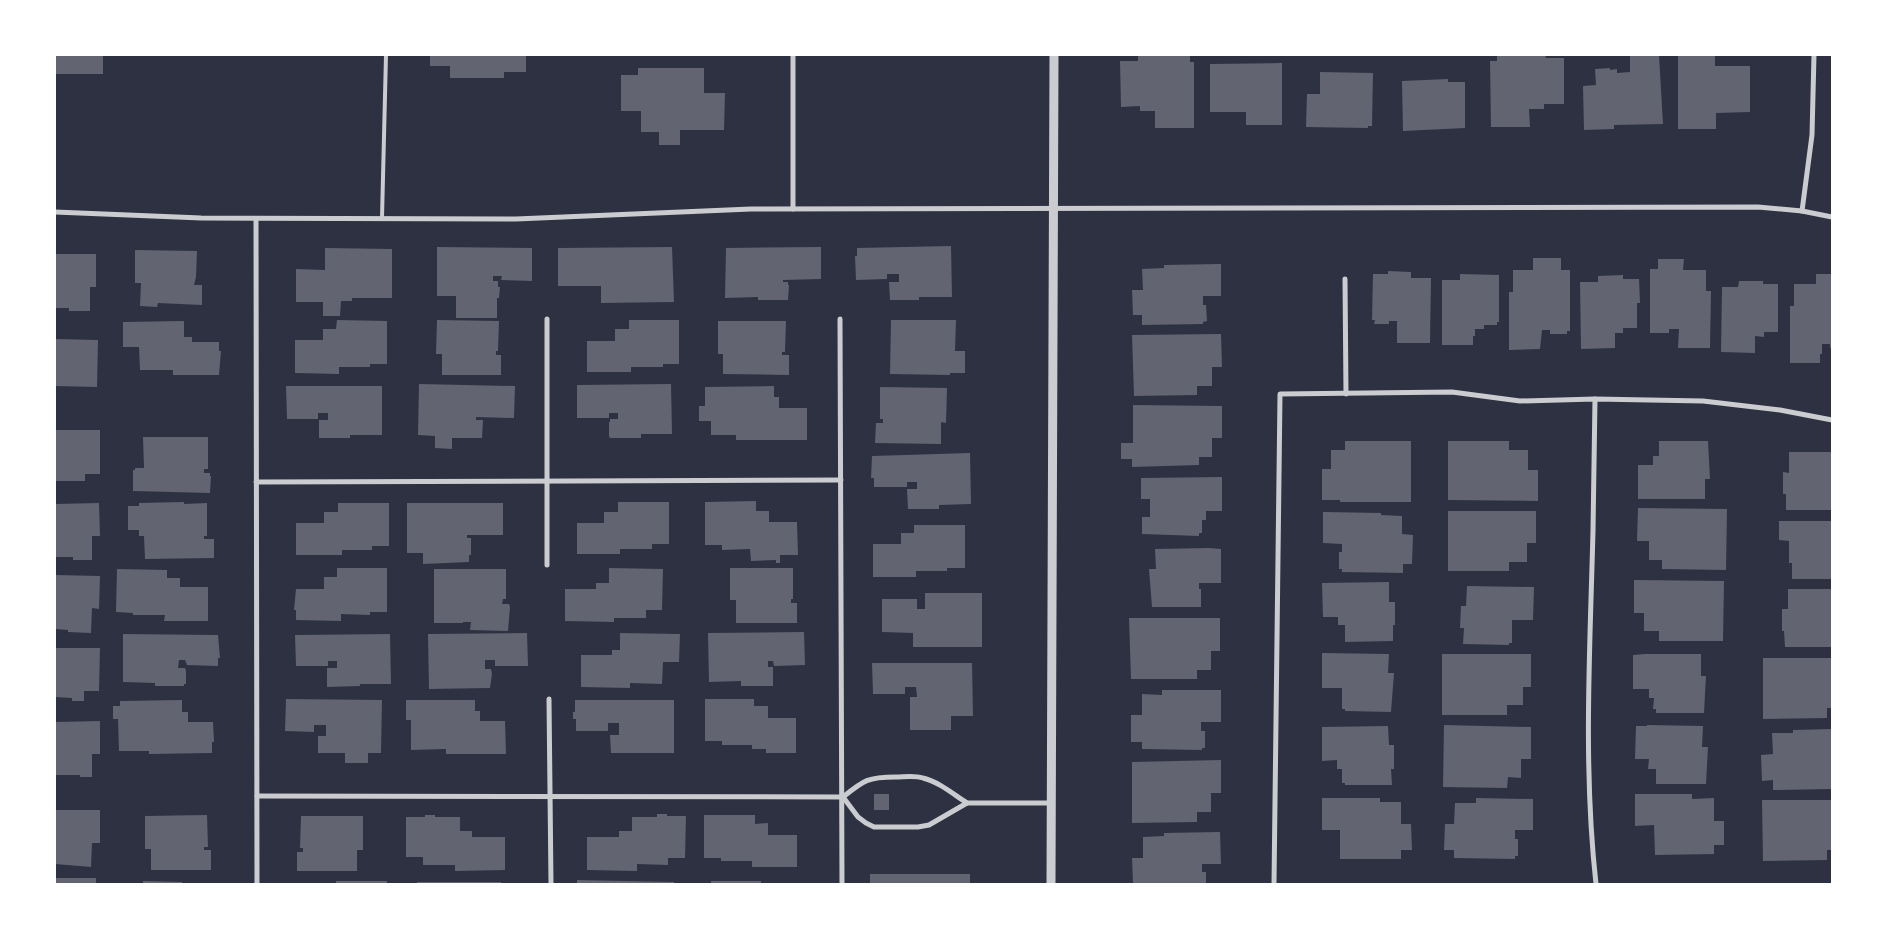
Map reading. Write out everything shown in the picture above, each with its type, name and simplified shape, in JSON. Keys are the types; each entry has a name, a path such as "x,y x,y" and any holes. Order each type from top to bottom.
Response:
{"street":[{"path":"793,55 793,209"},
{"path":"1051,884 1054,55"},
{"path":"1802,211 1812,135 1814,55"},
{"path":"55,212 256,219 516,219 719,210 793,209 1758,208 1802,211 1832,217"},
{"path":"256,219 256,884"},
{"path":"1345,279 1346,394"},
{"path":"547,318 547,565"},
{"path":"840,319 842,884"},
{"path":"1274,884 1280,394 1452,392 1520,401 1595,398 1703,401 1780,410 1832,420"},
{"path":"1595,398 1593,531 1588,662 1589,797 1596,884"},
{"path":"256,482 841,480"},
{"path":"549,699 551,884"},
{"path":"256,796 551,795 843,797 868,779 915,776 940,785 967,804"},
{"path":"843,797 858,817 874,827 918,827 929,825 967,804 1050,803"}],"lane":[{"path":"382,218 386,55"}],"building":[{"path":"55,55 103,55 103,74 55,74"},
{"path":"430,55 526,55 526,72 504,72 504,78 450,78 450,66 430,66"},
{"path":"1138,55 1190,55 1190,62 1194,62 1194,128 1155,128 1155,111 1140,111 1140,106 1121,107 1120,61 1138,61"},
{"path":"1497,55 1545,55 1546,58 1564,58 1564,104 1544,104 1544,109 1529,109 1530,127 1491,127 1490,61 1497,61"},
{"path":"1630,55 1659,55 1663,124 1614,125 1614,129 1584,130 1583,86 1596,85 1595,69 1610,68 1610,70 1617,69 1617,73 1630,72"},
{"path":"1678,55 1715,55 1715,66 1750,66 1750,112 1716,113 1716,129 1678,129"},
{"path":"1282,63 1282,125 1246,125 1246,112 1210,112 1210,64"},
{"path":"638,68 704,68 704,93 725,93 724,130 680,130 680,145 659,145 659,132 641,132 641,111 621,111 621,75 638,75"},
{"path":"1320,72 1373,73 1372,126 1368,126 1368,128 1306,127 1307,94 1320,94"},
{"path":"1448,79 1448,82 1465,82 1465,128 1403,131 1402,81"},
{"path":"951,246 952,297 919,297 919,300 890,300 889,282 899,282 899,274 887,274 887,279 856,280 855,256 857,256 857,248"},
{"path":"437,247 532,248 532,281 501,280 502,276 493,276 493,281 498,281 498,287 500,287 499,298 497,298 497,318 456,318 456,296 437,296"},
{"path":"672,247 674,302 601,303 601,286 558,286 558,248"},
{"path":"821,247 821,279 783,280 783,282 788,282 789,285 788,300 758,300 758,297 725,298 726,248"},
{"path":"325,248 392,249 392,298 352,298 352,301 341,301 340,316 323,316 323,302 296,302 296,269 325,270"},
{"path":"135,250 197,251 194,285 202,285 202,305 158,303 157,307 140,306 141,283 135,283"},
{"path":"55,254 96,254 96,287 90,287 90,311 69,311 69,308 55,308"},
{"path":"1533,258 1561,258 1561,270 1570,270 1570,331 1567,331 1567,334 1550,334 1550,330 1542,330 1540,349 1509,350 1509,292 1513,292 1513,270 1533,270"},
{"path":"1658,259 1684,259 1683,270 1706,270 1706,291 1711,291 1710,348 1678,348 1679,329 1669,329 1669,333 1650,333 1650,269 1658,269"},
{"path":"1221,264 1221,296 1203,296 1203,305 1206,305 1207,321 1203,322 1203,324 1142,325 1142,315 1133,315 1132,290 1143,290 1142,269 1164,268 1164,265"},
{"path":"1388,271 1411,272 1411,278 1431,278 1430,343 1397,343 1397,321 1389,321 1389,324 1374,324 1375,320 1372,320 1373,274 1388,274"},
{"path":"1460,274 1499,275 1499,322 1497,322 1497,325 1484,325 1484,329 1475,329 1473,345 1442,345 1442,280 1460,280"},
{"path":"1816,274 1832,274 1832,348 1830,348 1830,344 1822,344 1820,363 1790,363 1790,306 1794,306 1794,284 1816,284"},
{"path":"1623,275 1623,279 1639,279 1640,303 1637,303 1637,328 1623,328 1623,333 1615,333 1615,348 1581,349 1580,282 1598,282 1598,276"},
{"path":"1739,281 1763,281 1763,284 1778,284 1778,332 1764,332 1764,337 1755,336 1755,353 1721,352 1722,287 1738,287"},
{"path":"337,320 387,321 387,364 370,364 370,367 339,367 339,374 295,373 295,340 323,340 323,329 336,329"},
{"path":"437,320 499,321 498,351 496,351 496,355 501,355 501,375 442,375 442,354 436,354"},
{"path":"629,320 679,320 679,364 663,364 663,367 631,367 631,372 587,372 587,341 615,341 615,329 629,329"},
{"path":"891,320 956,320 955,351 965,351 965,373 950,373 950,375 890,374"},
{"path":"184,321 184,337 192,337 192,342 219,342 219,351 221,351 219,375 173,375 173,370 140,370 139,347 123,347 123,322"},
{"path":"718,321 786,321 785,352 782,352 782,355 789,355 789,375 723,374 723,354 718,354"},
{"path":"1221,334 1222,367 1212,367 1212,386 1197,386 1197,395 1134,396 1132,335"},
{"path":"55,339 98,340 97,387 55,386"},
{"path":"419,384 515,386 514,418 476,417 476,420 483,420 482,438 452,438 452,449 435,448 435,436 418,435"},
{"path":"671,384 672,434 641,434 641,438 610,438 609,422 610,419 618,419 618,413 609,413 609,418 577,418 577,385"},
{"path":"286,386 382,386 382,435 350,435 350,438 319,438 319,420 328,420 328,413 318,413 318,419 287,419"},
{"path":"774,386 774,397 779,397 779,408 807,408 807,440 736,440 736,435 711,435 711,421 699,421 699,406 705,406 705,387"},
{"path":"880,387 947,388 946,423 941,422 941,444 875,443 876,423 883,423 883,419 880,419"},
{"path":"1133,405 1222,406 1222,438 1212,438 1212,457 1199,457 1199,465 1132,467 1132,459 1121,459 1121,443 1133,443"},
{"path":"55,430 100,430 100,474 85,474 85,481 55,481"},
{"path":"143,437 208,437 208,469 204,469 204,473 210,473 211,476 210,493 133,491 133,470 135,468 144,468"},
{"path":"1345,441 1411,441 1411,502 1340,502 1340,500 1322,500 1322,469 1331,469 1331,450 1345,450"},
{"path":"1448,441 1509,441 1509,450 1528,450 1528,470 1538,470 1538,501 1448,500"},
{"path":"1659,441 1708,441 1710,479 1705,479 1705,499 1638,499 1638,465 1653,465 1653,456 1659,456"},
{"path":"1789,452 1832,452 1832,510 1786,510 1786,494 1783,494 1783,472 1789,473"},
{"path":"970,453 971,504 939,505 939,509 908,509 907,489 917,489 917,482 907,482 907,487 874,487 874,478 871,478 872,456"},
{"path":"1222,477 1222,511 1206,511 1206,520 1202,520 1202,533 1199,533 1199,536 1142,534 1142,517 1150,517 1150,499 1141,499 1141,478"},
{"path":"756,501 756,511 769,511 769,522 797,522 798,555 780,555 780,563 776,563 776,560 751,561 750,549 722,550 722,545 705,545 705,502"},
{"path":"184,502 184,504 207,503 207,536 204,536 204,539 214,539 214,558 145,559 144,536 139,536 139,530 128,530 128,506 139,506 139,503"},
{"path":"618,502 669,502 669,544 652,544 652,549 620,549 620,554 577,554 577,523 604,523 604,512 618,512"},
{"path":"99,503 100,536 92,536 92,560 73,560 73,557 55,557 55,504"},
{"path":"338,503 389,503 389,546 372,546 372,550 342,550 342,555 296,555 296,523 324,523 324,512 338,512"},
{"path":"407,503 503,503 503,535 467,535 467,538 471,538 469,562 423,564 423,553 407,553"},
{"path":"1638,508 1727,509 1726,570 1662,569 1662,560 1649,560 1649,541 1637,541"},
{"path":"1448,511 1536,511 1536,543 1527,543 1527,562 1509,562 1509,571 1448,571"},
{"path":"1323,512 1381,513 1381,515 1402,516 1402,534 1413,535 1412,564 1403,564 1403,573 1342,572 1342,569 1339,569 1339,552 1342,552 1342,544 1323,543"},
{"path":"1779,521 1832,521 1832,579 1792,579 1792,563 1789,563 1789,541 1779,540"},
{"path":"914,525 965,525 965,568 947,568 947,571 916,571 916,577 873,577 873,544 901,544 901,533 914,533"},
{"path":"1155,549 1221,549 1221,583 1199,583 1201,607 1152,607 1149,569 1156,569"},
{"path":"337,568 387,568 387,612 370,612 370,615 341,614 341,621 296,620 296,610 294,610 296,589 324,589 324,577 337,577"},
{"path":"609,568 663,569 662,610 646,610 646,618 614,618 614,622 565,621 565,589 596,589 596,583 609,583"},
{"path":"730,568 793,568 793,599 791,599 791,603 797,603 797,623 736,623 736,600 730,600"},
{"path":"117,569 167,570 167,578 180,578 180,587 208,587 208,621 164,621 165,615 133,615 133,613 116,612"},
{"path":"434,569 506,569 506,599 503,599 502,604 509,604 510,607 508,631 470,630 471,622 434,623"},
{"path":"55,575 100,576 99,609 92,608 91,633 68,632 68,630 55,629"},
{"path":"1634,580 1724,581 1723,641 1659,641 1659,631 1644,631 1644,613 1634,613"},
{"path":"1389,582 1389,602 1395,602 1393,641 1345,642 1345,625 1338,625 1338,617 1323,617 1322,583"},
{"path":"1467,586 1534,587 1533,620 1512,620 1512,643 1509,643 1509,645 1463,644 1464,628 1460,628 1461,606 1466,606"},
{"path":"1788,589 1832,589 1831,647 1785,647 1784,631 1782,631 1782,609 1788,609"},
{"path":"925,593 982,593 982,647 913,647 913,633 882,632 882,599 917,599 917,609 925,609"},
{"path":"1129,618 1220,618 1220,651 1211,651 1211,670 1197,670 1197,679 1131,679"},
{"path":"804,632 805,665 774,666 773,661 768,661 768,667 773,667 773,686 741,686 741,681 709,682 708,633"},
{"path":"527,633 528,666 495,666 495,660 485,660 485,669 491,669 492,674 490,688 429,689 428,634"},
{"path":"620,633 680,634 679,662 663,662 662,684 630,683 630,688 581,687 581,655 612,655 612,650 620,650"},
{"path":"123,634 218,635 220,658 218,658 218,666 187,665 185,660 179,660 178,668 185,668 186,671 186,684 184,686 155,686 155,683 123,682"},
{"path":"390,634 391,684 327,687 327,668 337,668 337,661 328,661 328,666 296,666 295,635"},
{"path":"55,648 100,648 99,691 84,691 84,701 72,701 72,698 55,697"},
{"path":"1322,653 1389,654 1388,673 1394,673 1391,712 1345,711 1345,709 1342,709 1342,688 1322,688"},
{"path":"1442,654 1531,654 1531,687 1523,687 1523,705 1507,705 1507,715 1442,715"},
{"path":"1701,654 1701,676 1706,676 1704,713 1656,713 1656,709 1653,709 1654,698 1649,698 1649,689 1633,689 1633,655"},
{"path":"1763,658 1832,658 1832,708 1827,708 1827,718 1763,719"},
{"path":"872,663 972,663 973,716 951,716 951,730 910,730 910,697 917,697 916,687 905,687 905,694 873,694"},
{"path":"1162,690 1221,690 1221,722 1201,722 1201,731 1205,731 1205,748 1202,748 1202,750 1142,749 1142,742 1131,742 1131,715 1142,715 1142,694 1162,695"},
{"path":"286,699 382,700 381,753 368,753 368,763 345,763 345,753 318,753 318,736 326,736 326,725 314,725 314,732 285,731"},
{"path":"705,699 754,699 754,706 768,706 768,718 796,718 796,753 766,753 766,749 752,749 752,745 722,745 722,741 705,741"},
{"path":"182,700 182,712 188,712 188,722 213,722 214,742 212,742 212,753 149,754 149,751 119,751 118,719 113,719 113,706 120,706 120,701"},
{"path":"406,700 475,700 475,711 480,711 480,721 505,721 506,754 446,754 446,749 411,750 411,720 406,720"},
{"path":"575,700 674,700 674,753 611,753 610,735 619,735 619,723 608,723 608,731 576,731 576,719 573,719"},
{"path":"100,721 100,754 92,754 92,777 55,775 55,722"},
{"path":"1444,725 1531,727 1531,759 1521,759 1521,778 1508,777 1507,788 1443,787"},
{"path":"1388,726 1389,745 1394,745 1394,769 1391,769 1392,785 1345,785 1345,783 1342,783 1342,769 1337,769 1337,760 1322,761 1322,727"},
{"path":"1636,726 1703,726 1702,747 1708,747 1706,784 1656,784 1656,769 1648,769 1649,759 1635,759"},
{"path":"1832,729 1832,789 1773,790 1773,780 1762,781 1761,755 1773,754 1772,733 1793,733 1793,730"},
{"path":"1221,760 1221,793 1211,793 1211,812 1197,812 1197,822 1132,823 1132,762"},
{"path":"874,794 889,794 889,810 874,810"},
{"path":"1635,794 1692,794 1692,799 1714,798 1714,821 1724,821 1724,845 1714,845 1714,854 1655,855 1654,825 1635,826"},
{"path":"1322,798 1380,798 1380,802 1401,802 1401,824 1411,824 1412,850 1401,850 1401,859 1340,859 1340,830 1322,830"},
{"path":"1476,798 1533,799 1533,830 1515,830 1515,839 1518,839 1518,856 1515,856 1515,859 1454,858 1454,850 1444,850 1445,824 1454,824 1455,803 1476,803"},
{"path":"1762,800 1832,800 1832,850 1827,850 1827,860 1763,861"},
{"path":"55,810 100,810 100,843 92,843 91,867 55,864"},
{"path":"657,814 686,816 685,858 668,858 668,865 637,864 637,871 587,870 587,837 619,837 619,831 632,831 632,817 657,817"},
{"path":"207,815 208,847 204,847 204,850 211,850 211,870 151,870 151,849 145,849 145,816"},
{"path":"425,815 460,817 460,831 472,831 472,837 505,837 505,870 455,871 455,865 423,865 423,857 406,857 406,817 425,817"},
{"path":"704,815 755,815 755,824 768,823 768,835 797,835 797,867 752,867 752,861 721,861 721,858 704,858"},
{"path":"301,816 363,816 363,850 357,850 357,871 297,871 297,852 303,852 303,848 300,848"},
{"path":"1220,832 1221,864 1202,864 1202,872 1206,872 1206,884 1133,884 1132,858 1143,858 1143,837 1164,836 1164,833"},
{"path":"870,874 970,874 970,884 870,884"},
{"path":"55,878 96,878 96,884 55,884"},
{"path":"577,880 674,882 674,884 577,884"},
{"path":"143,881 182,882 182,884 143,884"},
{"path":"336,881 387,881 387,884 336,884"},
{"path":"711,881 761,881 761,884 711,884"},
{"path":"417,882 501,882 501,884 417,884"}]}
